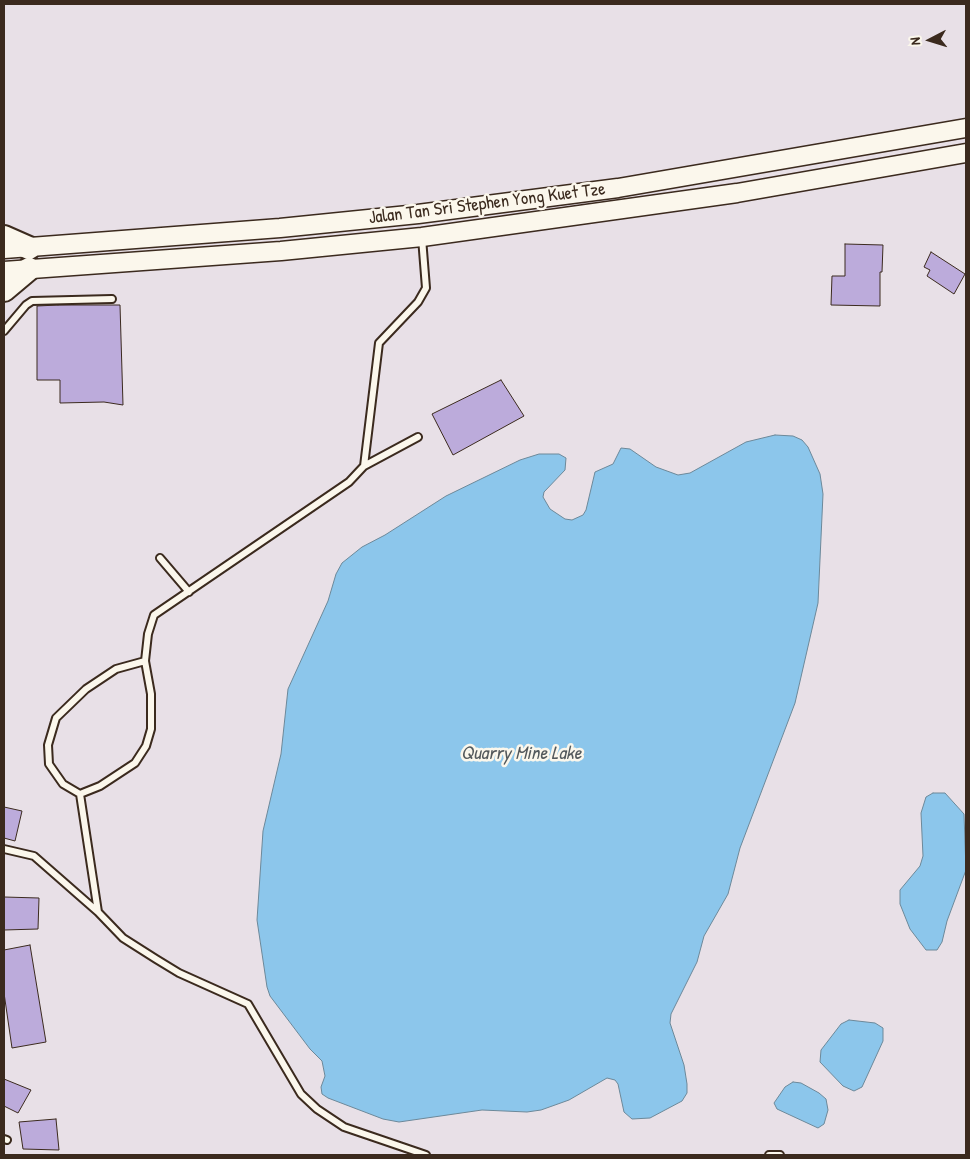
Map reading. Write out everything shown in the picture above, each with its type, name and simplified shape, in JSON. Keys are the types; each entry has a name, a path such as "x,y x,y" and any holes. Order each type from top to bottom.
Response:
{"highway":[{"path":"4,237 29,258 4,290"}],"main road":[{"name":"Jalan Tan Sri Stephen Yong Kuet Tze","path":"4,271 29,258 418,214 618,188 966,128"},
{"name":"Jalan Tan Sri Stephen Yong Kuet Tze","path":"4,249 29,258 281,251 422,237 737,193 966,153"}],"lane":[{"path":"364,466 379,343 418,302 426,288 422,237"},
{"path":"4,330 26,305 32,301 112,299"},
{"path":"80,794 100,786 134,763 146,746 151,729 151,694 146,661 148,634 154,615 349,482 364,466 418,437"},
{"path":"160,558 189,592"},
{"path":"80,794 63,784 49,764 48,745 56,718 86,689 116,669 146,661"},
{"path":"80,794 98,912"},
{"path":"4,849 34,856 98,912 124,938 179,974 248,1004 301,1094 316,1109 344,1127 426,1155"},
{"path":"769,1155 780,1155"}],"water":[{"name":"Quarry Mine Lake","path":"775,435 793,436 802,440 808,447 820,474 823,494 818,603 795,703 740,848 728,894 704,936 697,962 671,1014 670,1023 684,1065 687,1084 687,1093 682,1101 650,1118 632,1119 624,1112 618,1084 615,1080 607,1078 569,1100 541,1110 527,1112 482,1110 399,1122 383,1119 322,1094 321,1087 325,1076 322,1061 310,1049 270,996 257,920 263,831 281,754 288,689 328,601 336,574 342,563 362,547 385,535 446,496 520,460 539,454 559,454 566,458 565,470 544,492 543,497 550,509 565,519 572,520 583,515 586,510 595,472 613,464 621,448 630,449 656,467 678,475 690,473 746,442"},
{"path":"933,793 945,793 964,814 966,870 947,921 942,942 937,950 926,950 910,929 900,904 900,890 920,866 923,856 921,813 926,797"},
{"path":"849,1020 875,1023 883,1028 883,1041 862,1087 854,1091 843,1086 820,1062 821,1050 841,1024"},
{"path":"793,1082 801,1083 826,1099 828,1110 824,1124 818,1128 777,1109 774,1103 785,1087"}],"building":[{"path":"845,244 883,245 882,272 880,272 880,306 831,305 832,276 845,276"},
{"path":"931,252 965,274 954,294 927,276 930,270 924,267"},
{"path":"120,305 123,405 104,402 60,403 60,380 37,380 37,306"},
{"path":"501,380 524,416 453,455 432,414"},
{"path":"4,807 22,811 15,841 4,838"},
{"path":"4,897 39,898 38,929 4,930"},
{"path":"30,945 46,1042 12,1048 4,993 4,950"},
{"path":"4,1079 31,1090 18,1113 4,1106"},
{"path":"56,1119 59,1150 23,1149 19,1122"}]}
